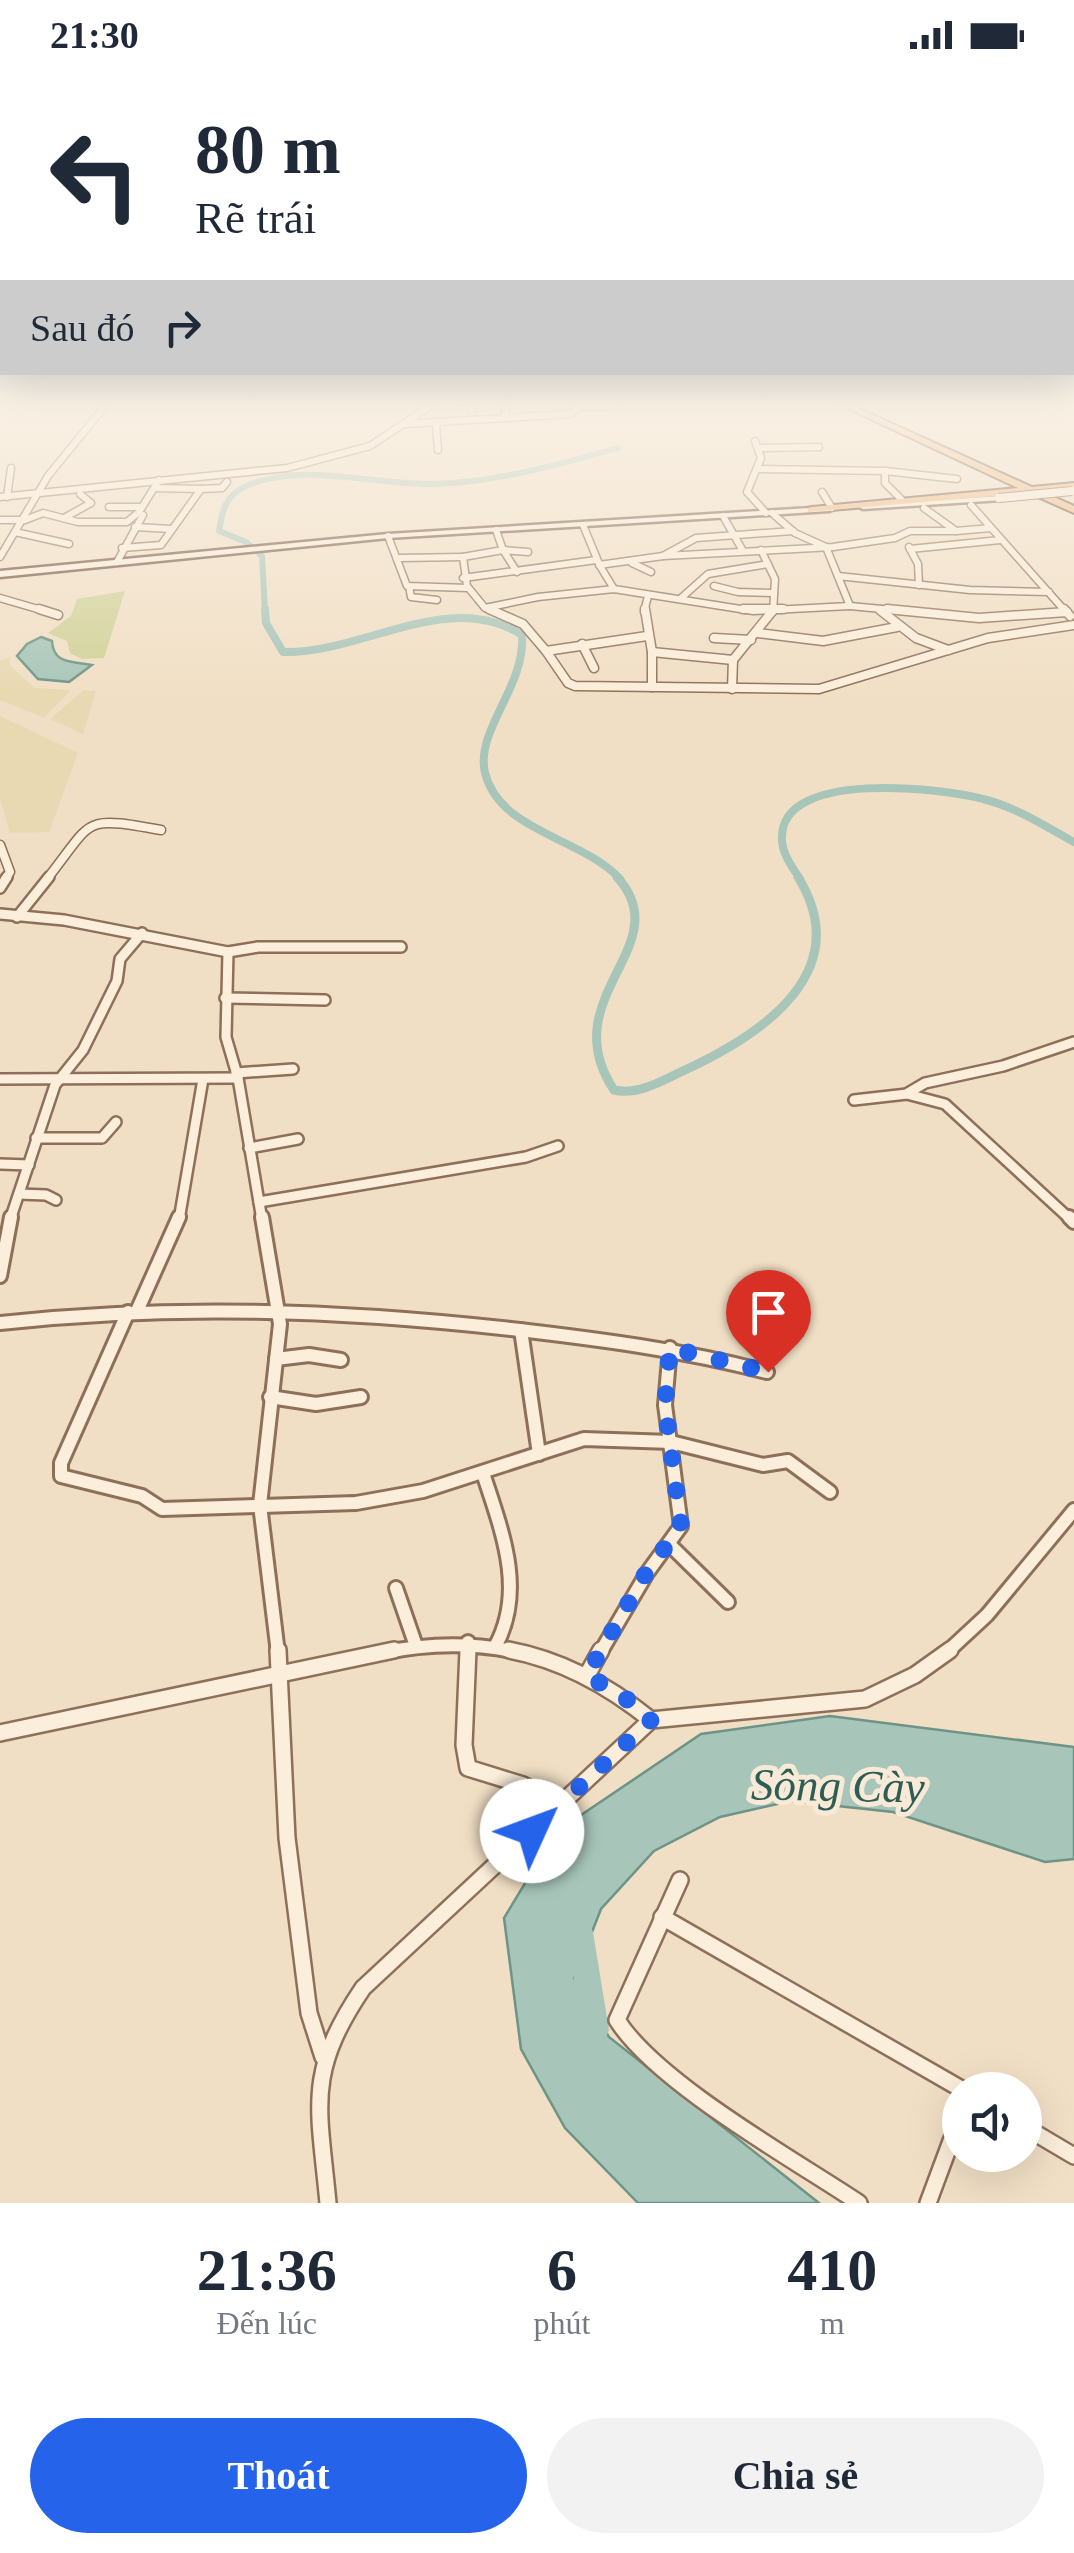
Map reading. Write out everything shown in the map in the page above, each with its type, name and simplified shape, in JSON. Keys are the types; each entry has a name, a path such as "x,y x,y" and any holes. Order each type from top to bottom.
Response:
{"highway":[{"path":"812,510 907,501"},
{"path":"812,510 924,508 1019,501"}],"main road":[{"path":"0,574 388,536 960,501"}],"street":[{"path":"0,557 34,501"},
{"path":"63,518 90,503 87,501"},
{"path":"0,520 23,520 43,512 92,524 128,522 147,501"},
{"path":"117,562 150,501"},
{"path":"122,548 159,546 192,501"},
{"path":"756,501 793,531 826,547 850,606"},
{"path":"827,501 832,508"},
{"path":"463,557 464,578 474,602 523,624 572,685 822,689 999,636 1074,623 971,505"},
{"path":"109,508 142,507"},
{"path":"924,508 968,542"},
{"path":"722,516 743,551"},
{"path":"583,525 598,563 614,589"},
{"path":"136,527 171,529"},
{"path":"464,578 663,556 826,547 904,538 910,531 991,528"},
{"path":"496,530 517,572"},
{"path":"663,556 696,538 793,531"},
{"path":"16,532 69,544"},
{"path":"388,536 399,558 404,582 409,586 468,588"},
{"path":"904,538 918,564 920,585"},
{"path":"910,548 1000,540"},
{"path":"399,558 463,557 503,550 528,552"},
{"path":"732,689 733,660 774,611 775,579 760,550"},
{"path":"631,562 651,572"},
{"path":"680,598 693,580 703,574 768,564"},
{"path":"838,576 868,575 983,593 1049,592"},
{"path":"409,586 411,597 437,600"},
{"path":"714,586 738,592 774,593"},
{"path":"486,608 538,597 614,589 774,611 850,606 990,618 1066,612"},
{"path":"648,596 643,612 652,652 652,688"},
{"path":"0,598 58,615"},
{"path":"880,610 897,627 950,651"},
{"path":"758,633 822,641 897,627"},
{"path":"546,651 648,636"},
{"path":"714,638 751,640"},
{"path":"582,644 594,668"},
{"path":"652,652 733,660"},
{"path":"18,917 94,822 160,830"},
{"path":"0,845 10,872 0,888"},
{"path":"0,914 142,933 228,952 258,947 401,947"},
{"path":"0,1276 10,1220 60,1079 95,1028 117,981 120,959 142,933"},
{"path":"228,952 226,1036 237,1076 280,1324 260,1505 281,1674 287,1838 310,2012 324,2058"},
{"path":"225,998 324,1000"},
{"path":"907,1094 925,1084 1003,1066 1074,1042"},
{"path":"0,1079 204,1079 293,1069"},
{"path":"204,1079 178,1224 132,1312 61,1464 60,1476 142,1496 170,1510 356,1502 424,1491 584,1439 671,1442 763,1465 788,1461 830,1492"},
{"path":"854,1100 907,1094 935,1098 952,1109 1074,1222"},
{"path":"36,1138 102,1138 116,1122"},
{"path":"250,1148 298,1140"},
{"path":"259,1202 526,1157 558,1146"},
{"path":"0,1164 29,1165"},
{"path":"19,1194 46,1194 56,1200"},
{"path":"0,1323 132,1312 278,1312 454,1322 670,1348 768,1372"},
{"path":"522,1330 539,1454"},
{"path":"587,1675 646,1573 670,1545 682,1521 665,1398 670,1348"},
{"path":"276,1359 309,1355 341,1360"},
{"path":"270,1397 316,1404 360,1397"},
{"path":"483,1473 504,1534 509,1579 509,1617 496,1645"},
{"path":"328,2203 321,2096 324,2058 337,2027 364,1988 651,1720 865,1699 915,1675 956,1646 988,1615 1074,1510"},
{"path":"670,1545 728,1602"},
{"path":"396,1588 416,1646"},
{"path":"468,1642 464,1745 468,1768 523,1784 560,1805"},
{"path":"0,1733 416,1646 468,1642 496,1645 587,1675 628,1700 651,1720"},
{"path":"680,1880 617,2020 620,2032 664,2069 859,2203"},
{"path":"662,1917 942,2078"},
{"path":"1042,2137 1074,2156"},
{"path":"928,2203 942,2165"}],"shaded area":[{"path":"10,657 10,666 35,688 71,690 44,718 0,700 0,661"},
{"path":"84,690 96,691 83,734 50,719"},
{"path":"0,716 78,753 49,832 10,833 0,799"}],"green space":[{"path":"125,591 104,658 82,659 70,653 67,641 48,633 71,616 77,599"}],"water":[{"path":"41,637 52,641 60,658 92,665 69,682 38,679 17,656 27,644"},
{"path":"830,1716 1074,1747 1074,1859 1045,1862 893,1812 791,1801 720,1817 654,1851 601,1909 574,1978 609,2037 819,2203 638,2203 565,2128 521,2049 504,1918 556,1832 701,1734"}],"waterway":[{"path":"229,501 219,531 246,542 262,556 265,612"},
{"path":"265,609 266,623 283,652 344,644 436,620 494,622 522,635 516,672 487,740 485,773 507,809 585,853 620,879"},
{"path":"800,879 782,843 789,815 808,801 835,792 901,788 983,799 1007,807 1074,842"},
{"path":"617,877 632,902 634,926 597,1027 599,1057 614,1090 623,1091 652,1086 716,1054 745,1037 793,995 809,970 816,942 813,911 798,877"},
{"name":"Sông Cày","path":"580,1932 595,2030"}],"route":[{"path":"532,1831 651,1720 628,1700 587,1675 646,1573 681,1526 665,1405 670,1348 768,1372"}]}
